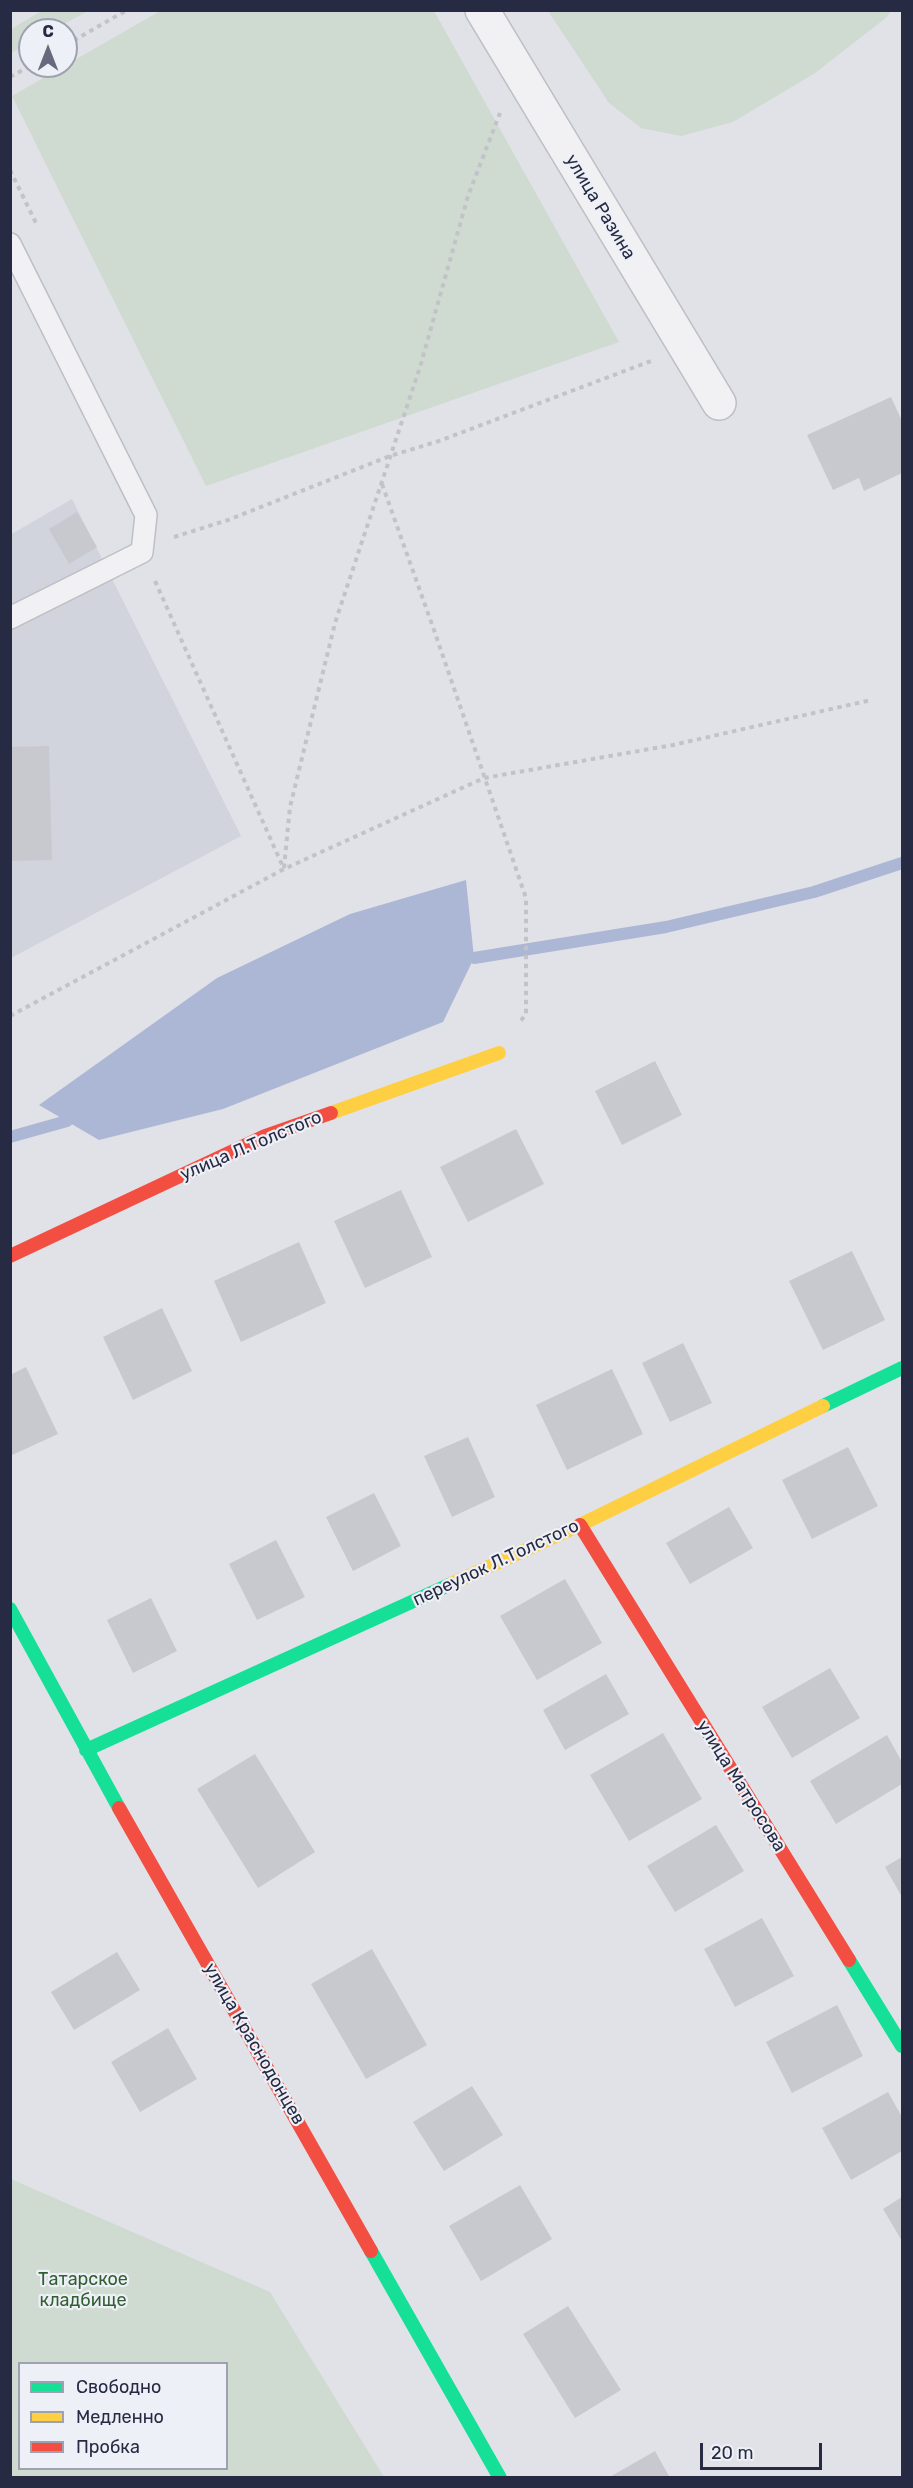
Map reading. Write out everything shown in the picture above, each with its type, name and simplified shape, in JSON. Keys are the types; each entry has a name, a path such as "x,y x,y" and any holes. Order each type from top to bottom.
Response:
{"street":[{"name":"улица Разина","path":"482,10 719,403"},
{"name":"улица Л.Толстого","path":"10,1256 265,1136 499,1053"},
{"name":"переулок Л.Толстого","path":"86,1750 580,1525 903,1368"},
{"name":"улица Матросова","path":"580,1525 903,2046"},
{"name":"улица Краснодонцев","path":"10,1609 86,1750 500,2478"}],"lane":[{"path":"10,244 146,515 142,552 10,618"}],"path":[{"path":"78,38 127,10"},
{"path":"284,869 290,807 335,623 420,367 468,196 518,69"},
{"path":"284,869 142,552 186,532 228,520 390,456 439,441 686,349"},
{"path":"382,483 435,630 526,898 526,1014 499,1053"},
{"path":"10,1016 284,869 484,778 673,745 871,700"}],"shaded area":[{"path":"72,499 241,836 11,958 10,535"}],"green space":[{"path":"43,10 88,11 75,18 30,18"},
{"path":"160,11 434,11 619,342 206,486 12,96 43,78 78,78 78,58"},
{"path":"548,11 891,11 887,17 815,73 733,122 681,136 641,128 609,103"},
{"path":"18,25 18,49 11,53 11,29"},
{"name":"Татарское кладбище","path":"11,2179 270,2292 384,2477 11,2477"}],"water":[{"path":"466,880 474,958 443,1022 223,1109 99,1140 39,1105 217,978 350,914"}],"building":[{"path":"891,397 902,421 902,473 864,491 859,478 833,490 807,435"},
{"path":"77,512 97,547 69,564 49,529"},
{"path":"49,746 52,860 10,861 10,747"},
{"path":"655,1061 682,1115 622,1145 595,1091"},
{"path":"516,1129 544,1184 468,1222 440,1167"},
{"path":"401,1190 432,1257 365,1288 334,1221"},
{"path":"299,1242 326,1303 241,1342 214,1281"},
{"path":"852,1251 885,1320 823,1350 789,1281"},
{"path":"162,1308 192,1371 133,1400 103,1337"},
{"path":"683,1343 712,1403 670,1422 642,1363"},
{"path":"26,1367 58,1434 10,1456 10,1375"},
{"path":"612,1369 643,1434 567,1470 536,1405"},
{"path":"468,1437 495,1497 452,1517 424,1456"},
{"path":"848,1447 878,1506 812,1539 782,1480"},
{"path":"374,1493 401,1546 353,1571 326,1517"},
{"path":"729,1507 753,1548 690,1584 666,1543"},
{"path":"276,1540 305,1597 257,1620 229,1564"},
{"path":"565,1579 602,1643 537,1680 500,1616"},
{"path":"151,1598 177,1651 133,1673 107,1620"},
{"path":"830,1668 860,1718 792,1758 762,1707"},
{"path":"606,1674 629,1714 565,1750 543,1710"},
{"path":"663,1733 702,1799 629,1841 590,1775"},
{"path":"887,1735 902,1762 902,1784 836,1824 810,1781"},
{"path":"255,1754 315,1852 258,1888 197,1789"},
{"path":"716,1825 744,1871 675,1912 647,1866"},
{"path":"902,1857 902,1897 885,1867"},
{"path":"762,1918 794,1976 735,2007 704,1949"},
{"path":"372,1949 427,2045 366,2079 311,1984"},
{"path":"117,1952 140,1990 74,2030 51,1992"},
{"path":"837,2005 863,2056 792,2093 766,2042"},
{"path":"168,2028 197,2079 140,2112 111,2062"},
{"path":"472,2086 503,2135 444,2171 413,2122"},
{"path":"888,2092 902,2117 902,2151 851,2180 822,2128"},
{"path":"520,2185 552,2239 481,2281 449,2226"},
{"path":"902,2197 902,2241 883,2209"},
{"path":"568,2306 621,2390 575,2418 523,2334"},
{"path":"655,2451 670,2478 608,2478"}],"waterway":[{"path":"474,958 666,927 814,892 902,863"},
{"path":"10,1137 67,1121"}],"traffic: fast":[{"path":"823,1406 902,1368"},
{"path":"86,1750 451,1584"},
{"path":"10,1609 119,1808"},
{"path":"849,1960 902,2046"},
{"path":"371,2251 500,2478"}],"traffic: slow":[{"path":"331,1113 499,1053"},
{"path":"451,1584 580,1525 823,1406"}],"traffic: jam":[{"path":"10,1256 265,1136 331,1113"},
{"path":"580,1525 849,1960"},
{"path":"119,1808 371,2251"}]}
